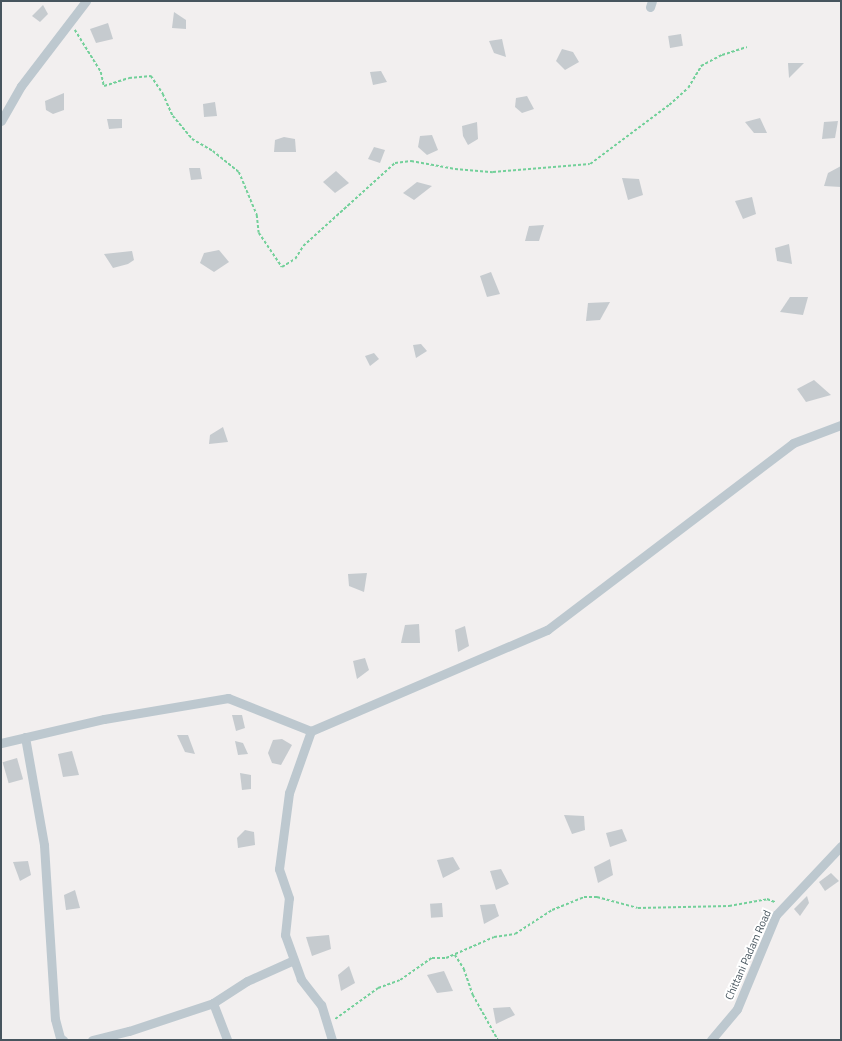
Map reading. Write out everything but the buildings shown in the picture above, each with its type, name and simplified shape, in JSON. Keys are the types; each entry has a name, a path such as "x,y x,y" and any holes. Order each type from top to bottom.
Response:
{"street":[{"path":"1,121 21,86 86,1"},
{"path":"1,743 104,719 228,698 311,731 547,630 793,443 841,425"},
{"path":"311,731 289,793 279,869 289,898 285,935 301,979 321,1005 332,1040"},
{"path":"25,737 44,845 56,1019 60,1038 63,1040"},
{"name":"Chittani Padam Road","path":"711,1040 737,1009 776,915 841,846"},
{"path":"92,1040 129,1031 213,1003 247,981 294,960"},
{"path":"213,1003 227,1040"}],"path":[{"path":"71,21 101,72 104,86 129,78 152,76 173,116 192,139 213,151 239,172 257,215 259,233 282,267 295,259 303,246 395,163 411,161 455,169 493,172 590,164 669,105 688,88 701,66 722,55 747,47"},
{"path":"328,1026 343,1011 378,988 400,980 432,958 446,958 494,937 515,934 552,910 584,897 598,897 638,908 729,906 767,899 785,905"},
{"path":"455,955 464,969 473,995 498,1040"}]}
